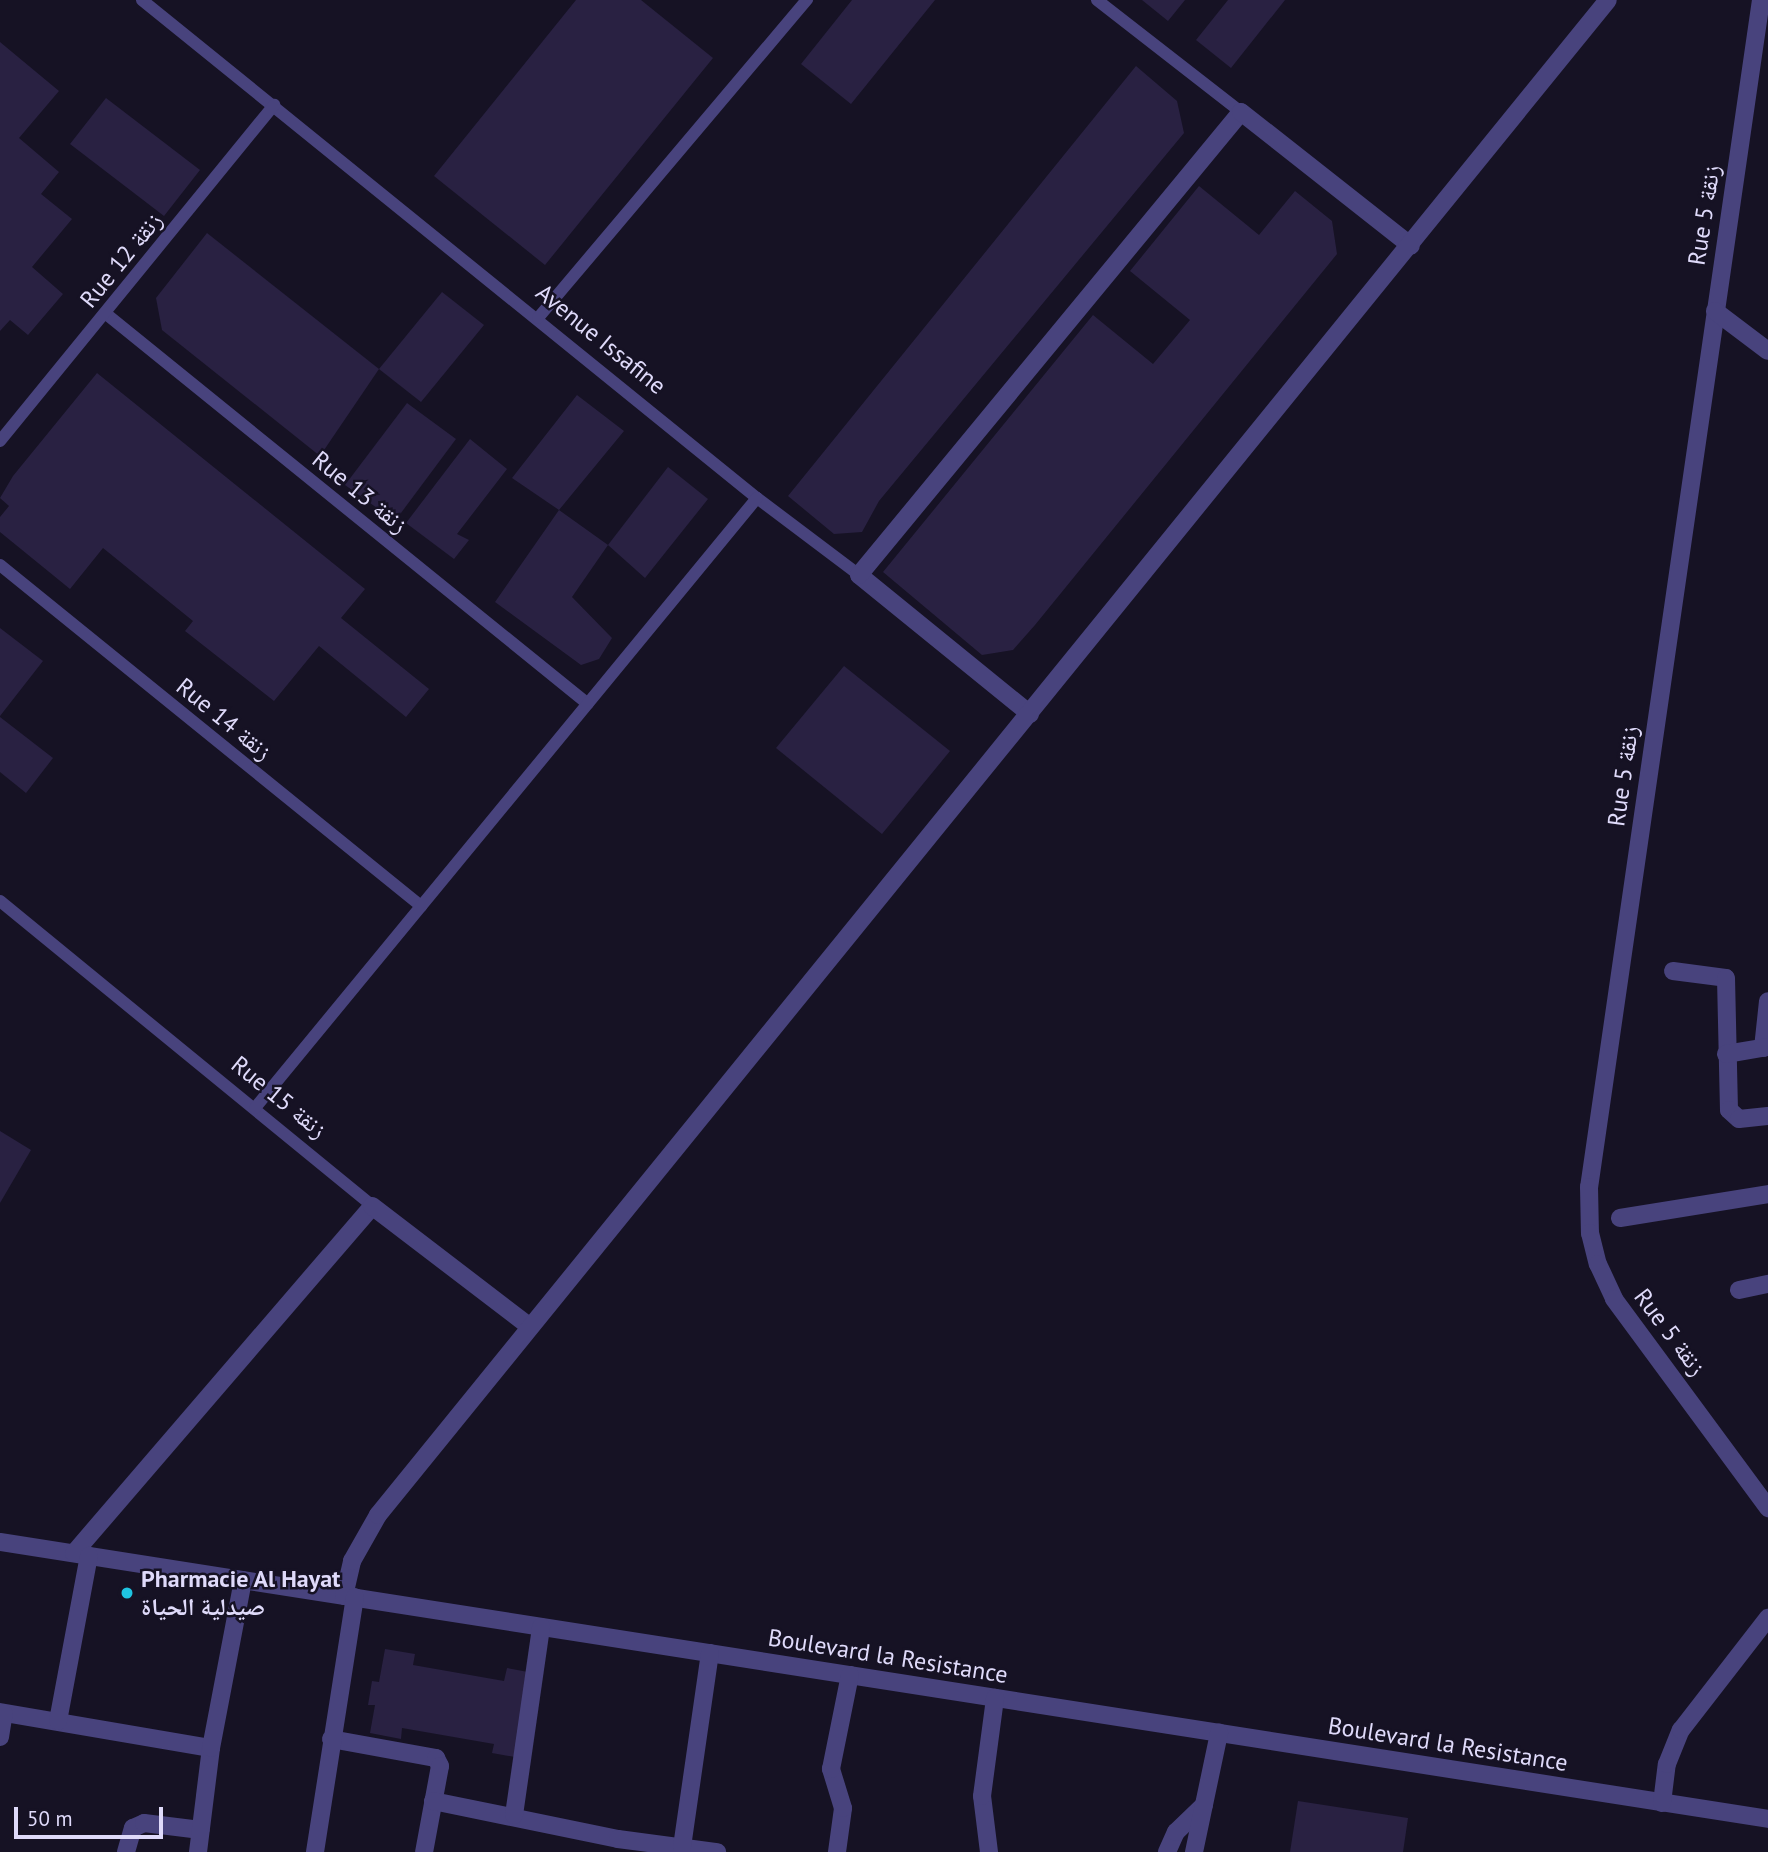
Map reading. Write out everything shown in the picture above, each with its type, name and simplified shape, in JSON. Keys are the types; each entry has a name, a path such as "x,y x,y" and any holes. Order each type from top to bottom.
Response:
{"street":[{"path":"315,1852 350,1597 352,1561 378,1515 1411,246 1608,0"},
{"name":"Rue 5 زنقة","path":"1761,0 1762,37 1715,311 1589,1187 1590,1233 1598,1264 1614,1299 1768,1508"},
{"path":"859,575 1241,112 1411,246"},
{"path":"1715,311 1768,351"},
{"name":"Avenue Issafine","path":"859,575 1030,715"},
{"path":"1673,971 1726,978 1726,1054 1731,1116 1768,1116"},
{"path":"1726,1054 1765,1047 1768,1001"},
{"path":"1620,1217 1768,1194"},
{"path":"58,1721 81,1555 372,1206"},
{"name":"Rue 15 زنقة","path":"372,1206 530,1327"},
{"path":"1739,1290 1768,1284"},
{"name":"Boulevard la Resistance","path":"0,1542 1768,1819"},
{"path":"198,1852 211,1748 243,1580"},
{"path":"1662,1803 1667,1764 1681,1730 1768,1618"},
{"path":"514,1815 541,1627"},
{"path":"682,1847 710,1653"},
{"path":"836,1852 843,1808 831,1769 850,1675"},
{"path":"989,1852 982,1796 995,1698"},
{"path":"0,1737 2,1713 211,1748"},
{"path":"1194,1852 1219,1733"},
{"path":"331,1739 436,1758 440,1766 425,1852"},
{"path":"432,1801 514,1815 617,1845 682,1847 717,1852"},
{"path":"1167,1852 1176,1832 1204,1805"},
{"path":"126,1852 133,1828 144,1823 201,1830"}],"lane":[{"name":"Avenue Issafine","path":"142,0 757,498 859,575"},
{"path":"538,318 807,0"},
{"path":"1097,0 1241,112"},
{"name":"Rue 12 زنقة","path":"0,442 274,105"},
{"name":"Rue 13 زنقة","path":"105,313 588,704"},
{"path":"255,1108 757,498"},
{"name":"Rue 14 زنقة","path":"0,565 421,906"},
{"name":"Rue 15 زنقة","path":"0,901 372,1206"}],"building":[{"path":"576,0 641,0 713,58 545,265 434,176"},
{"path":"852,0 935,0 851,104 801,64"},
{"path":"1142,0 1185,0 1168,21"},
{"path":"1228,0 1285,0 1231,68 1196,40"},
{"path":"0,42 59,91 19,138 59,172 41,194 72,219 32,267 63,294 28,335 10,320 0,331"},
{"path":"1136,66 1177,101 1184,133 879,501 862,532 834,534 788,496"},
{"path":"106,98 200,170 164,216 70,144"},
{"path":"1199,186 1259,235 1295,191 1332,221 1337,254 1013,650 982,655 883,572 1093,315 1153,364 1190,320 1130,271"},
{"path":"207,233 379,369 320,456 162,330 156,298"},
{"path":"442,292 484,325 421,402 379,369"},
{"path":"97,373 365,589 341,618 429,689 406,717 319,646 274,701 185,631 193,621 103,548 70,589 0,532 0,517 9,506 0,498 13,476"},
{"path":"577,395 624,431 559,510 512,478"},
{"path":"407,403 456,439 395,521 345,485"},
{"path":"470,439 507,469 457,534 469,540 454,559 406,523"},
{"path":"668,467 708,499 645,578 608,545"},
{"path":"559,510 608,545 572,597 612,638 599,659 581,665 495,602"},
{"path":"0,628 43,661 0,716"},
{"path":"844,666 950,751 882,834 776,748"},
{"path":"0,717 53,758 26,793 0,772"},
{"path":"0,1131 31,1150 0,1203"},
{"path":"385,1649 415,1654 413,1665 504,1681 507,1668 528,1672 515,1757 492,1753 494,1744 402,1728 401,1739 370,1733 375,1705 368,1705 372,1681 379,1682"},
{"path":"1298,1801 1408,1818 1403,1852 1290,1852"}],"place":[{"name":"Pharmacie Al Hayat صيدلية الحياة","path":"127,1593"}]}
